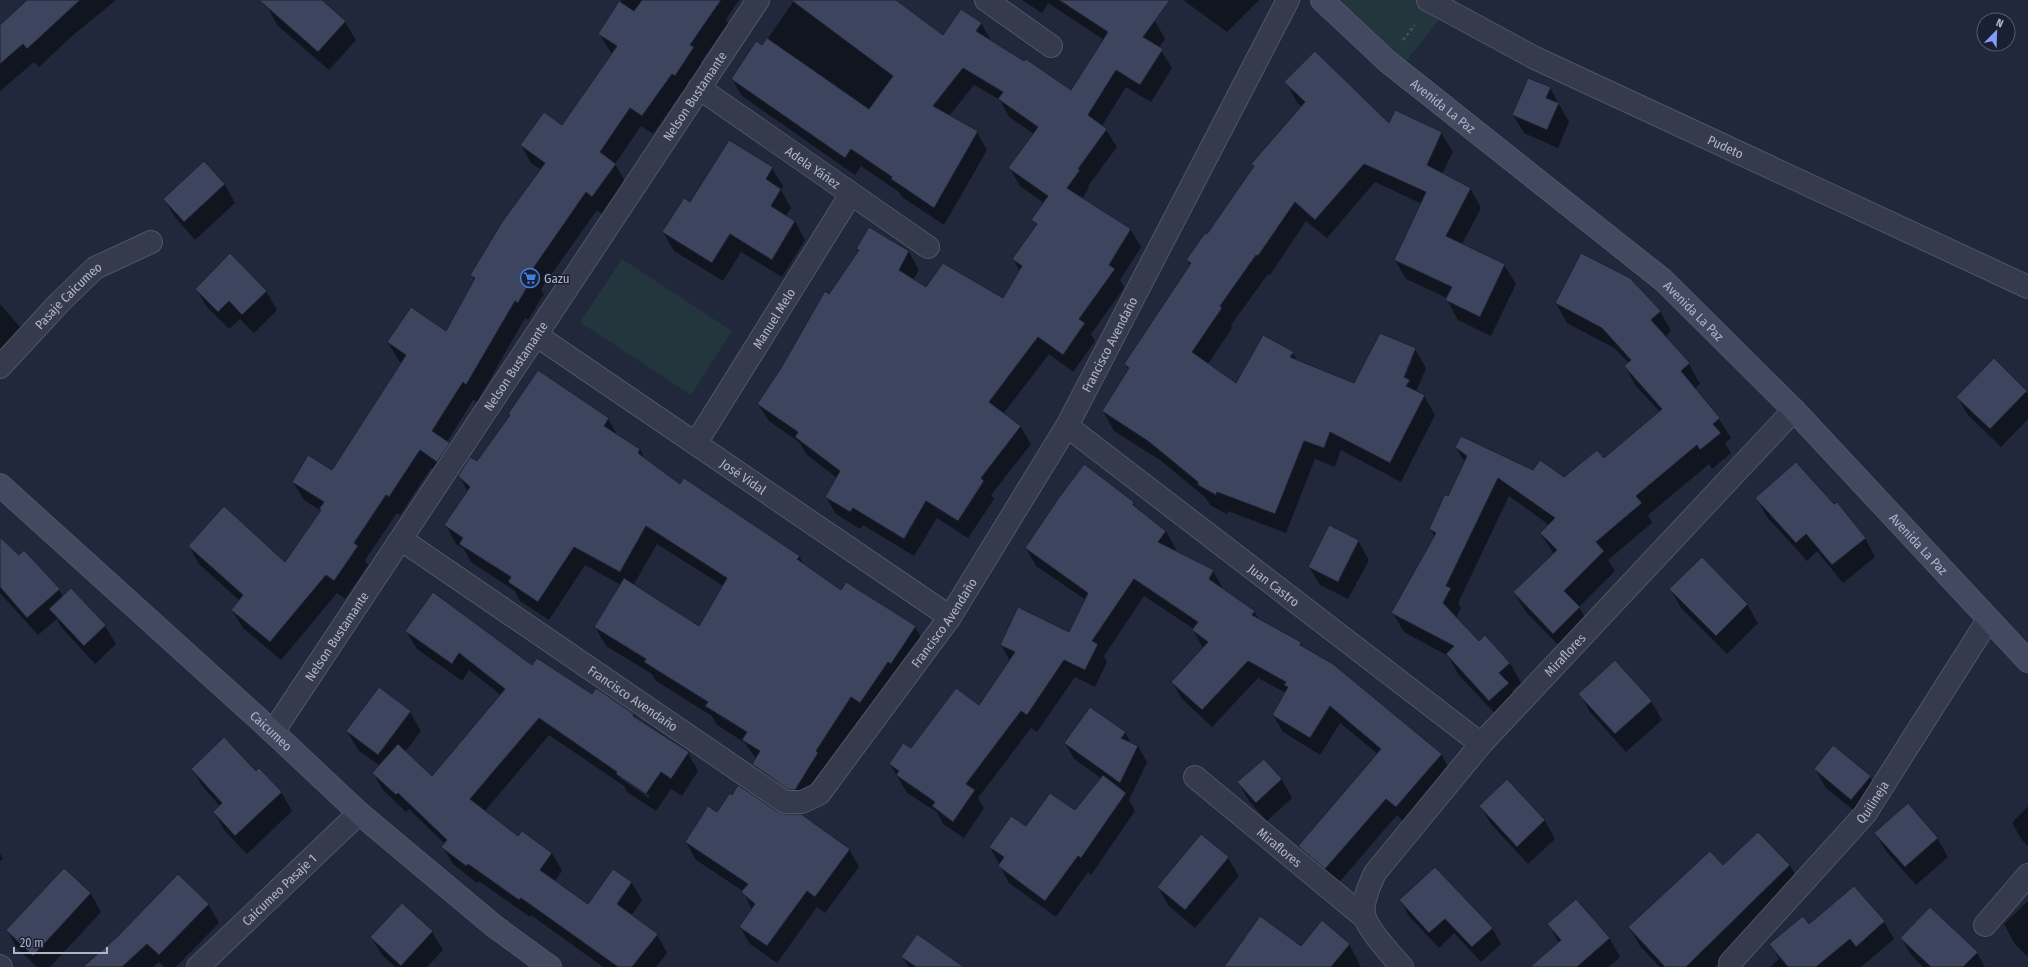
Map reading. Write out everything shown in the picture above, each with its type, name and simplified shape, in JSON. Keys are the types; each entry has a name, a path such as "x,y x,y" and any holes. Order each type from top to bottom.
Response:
{"street":[{"name":"Nelson Bustamante","path":"273,732 402,540 758,0"},
{"path":"986,0 1051,46"},
{"name":"Francisco Avendaño","path":"402,540 784,802 802,802 819,794 950,617 1067,426 1288,0"},
{"name":"Avenida La Paz","path":"1322,0 1387,60 1663,280 1794,410 1988,620 2028,661"},
{"name":"Pudeto","path":"1431,1 1535,58 2028,287"},
{"name":"Adela Yáñez","path":"699,88 928,247"},
{"name":"Manuel Melo","path":"696,443 851,194"},
{"name":"Pasaje Caicumeo","path":"0,368 59,303 95,268 151,242"},
{"name":"José Vidal","path":"536,335 950,617"},
{"name":"Miraflores","path":"1364,917 1366,895 1375,873 1481,744 1794,410"},
{"name":"Juan Castro","path":"1067,426 1481,744"},
{"name":"Caicumeo","path":"0,485 273,732 359,813 494,926 550,967"},
{"name":"Quilineja","path":"1730,963 1865,814 1988,620"},
{"name":"Miraflores","path":"1196,777 1364,917 1385,948 1402,967"},
{"name":"Caicumeo Pasaje 1","path":"198,967 359,813"},
{"path":"1985,925 2028,875"}],"path":[{"path":"1387,60 1431,1"}],"shaded area":[{"path":"1333,0 1418,0 1442,16 1404,64"},
{"path":"622,259 732,331 691,395 580,322"}],"building":[{"path":"27,0 80,0 27,49 23,44 0,64 0,25"},
{"path":"259,0 322,0 346,21 318,52"},
{"path":"642,0 721,0 690,45 694,47 675,76 672,74 642,116 630,108 600,152 616,164 592,197 586,192 530,273 534,275 518,303 515,301 466,385 463,382 432,431 450,443 437,462 420,450 389,497 386,495 354,543 358,546 334,581 326,575 270,642 231,610 243,595 188,546 224,506 285,562 321,510 319,509 324,502 292,482 308,455 332,470 406,355 387,342 411,307 446,331 475,278 470,275 502,222 545,163 520,145 544,112 562,125 617,46 598,34 619,1 634,11"},
{"path":"791,0 896,0 943,35 961,9 982,23 976,31 1024,61 1026,59 1071,90 1108,32 1059,0 1170,0 1143,37 1163,49 1140,85 1116,70 1088,115 1107,129 1078,169 1080,170 1067,188 1131,229 1109,265 1115,269 1079,319 1085,323 1063,355 1038,337 989,402 1021,426 981,478 984,481 958,521 926,501 904,539 853,508 850,512 825,497 840,471 795,437 798,432 757,404 781,368 825,291 829,294 859,250 856,249 869,227 909,251 899,270 926,287 943,263 1003,298 1022,266 1012,259 1037,224 1031,220 1048,196 1008,168 1038,127 998,99 1003,92 963,68 933,106 978,131 934,208 891,179 892,177 851,149 845,158 731,79 756,41 762,45 767,38 869,109 893,76"},
{"path":"1315,51 1389,123 1395,110 1442,132 1427,165 1471,188 1446,236 1505,264 1480,317 1445,300 1452,287 1394,260 1426,192 1364,164 1315,220 1295,202 1258,256 1256,255 1220,306 1222,308 1192,352 1236,383 1263,335 1294,352 1290,357 1354,383 1380,333 1416,348 1404,377 1410,380 1406,386 1425,395 1390,463 1330,432 1324,448 1304,441 1275,514 1217,492 1216,495 1198,485 1198,482 1148,441 1102,411 1129,368 1124,364 1191,263 1186,260 1205,233 1207,234 1254,166 1251,164 1305,102 1284,82"},
{"path":"1528,78 1551,87 1546,98 1559,103 1547,130 1512,115"},
{"path":"729,140 773,167 766,179 781,189 771,206 795,221 772,260 730,234 712,263 662,232 684,198 690,202"},
{"path":"204,161 225,184 184,222 163,199"},
{"path":"230,253 267,291 242,315 229,301 218,312 195,289"},
{"path":"1581,253 1630,278 1661,311 1651,320 1690,363 1681,371 1720,418 1713,424 1721,433 1700,450 1697,445 1636,496 1642,503 1596,542 1604,551 1564,591 1580,607 1553,634 1513,592 1557,550 1540,533 1555,518 1498,478 1446,586 1451,588 1443,603 1479,641 1485,635 1510,663 1499,673 1509,683 1489,701 1446,654 1454,646 1391,613 1436,533 1429,529 1445,494 1448,496 1467,456 1455,447 1461,436 1533,470 1540,460 1564,477 1597,450 1604,458 1662,409 1624,366 1631,360 1602,328 1555,303"},
{"path":"1994,358 2027,391 1990,429 1956,397"},
{"path":"538,370 609,418 604,426 640,449 638,453 680,484 684,478 800,556 797,559 841,590 846,582 916,626 891,664 888,662 860,703 851,697 816,751 818,753 795,790 789,790 752,764 760,751 742,740 747,732 705,706 708,702 644,662 646,659 594,627 624,578 699,626 727,578 646,526 620,572 574,547 538,602 508,582 511,577 459,544 463,538 444,525 470,487 458,476 470,457 477,461 510,415 508,414"},
{"path":"1796,462 1834,504 1837,502 1866,538 1832,565 1806,534 1796,543 1755,498"},
{"path":"1084,464 1134,502 1133,505 1166,531 1158,542 1214,570 1209,579 1255,611 1252,615 1301,642 1300,645 1333,664 1442,754 1396,807 1386,799 1325,869 1298,846 1381,749 1330,706 1310,738 1272,715 1288,687 1284,685 1286,682 1248,661 1202,710 1171,682 1208,642 1192,630 1198,622 1134,579 1092,641 1098,644 1085,670 1064,660 1027,715 1021,711 966,784 975,790 953,822 932,806 935,802 896,775 899,771 889,764 903,743 911,748 956,688 979,705 1015,652 1000,645 1018,607 1069,632 1088,593 1025,548"},
{"path":"1329,525 1359,540 1338,582 1308,567"},
{"path":"0,537 19,555 24,550 60,589 27,618 0,587"},
{"path":"1702,557 1748,604 1716,636 1669,589"},
{"path":"71,588 106,625 84,646 49,609"},
{"path":"433,592 532,665 537,658 592,694 596,688 634,714 633,716 689,752 671,779 661,772 646,794 539,718 470,799 518,836 522,831 552,853 540,870 588,904 613,869 632,882 617,904 658,934 632,967 618,967 521,898 519,900 468,864 466,866 441,847 447,840 398,793 396,795 372,773 398,744 432,776 505,689 459,653 452,664 405,631"},
{"path":"1615,660 1652,701 1615,734 1578,694"},
{"path":"379,687 411,711 378,755 346,731"},
{"path":"1090,707 1126,732 1121,738 1138,746 1120,783 1064,743"},
{"path":"224,737 256,771 259,768 282,792 235,836 213,812 222,803 191,769"},
{"path":"1833,745 1871,776 1851,800 1814,769"},
{"path":"1264,759 1282,779 1256,803 1237,782"},
{"path":"1103,775 1126,793 1081,858 1078,856 1045,901 998,866 1004,857 989,847 1011,816 1026,826 1050,793 1075,810"},
{"path":"1507,779 1545,820 1517,847 1479,806"},
{"path":"738,785 778,812 785,814 801,814 850,849 815,897 807,891 767,946 739,927 755,904 741,892 748,884 685,842 708,806 717,812 730,793 732,795"},
{"path":"1908,803 1938,838 1905,867 1874,833"},
{"path":"1758,832 1790,865 1686,967 1665,967 1628,927 1710,851 1723,865"},
{"path":"1201,834 1229,857 1185,910 1157,887"},
{"path":"1435,867 1493,928 1472,947 1445,919 1429,933 1399,900"},
{"path":"64,868 91,893 33,956 6,930"},
{"path":"178,874 209,904 159,955 147,944 122,967 83,967 118,936"},
{"path":"1854,886 1885,921 1856,947 1850,939 1816,967 1788,967 1769,944 1803,916 1809,924"},
{"path":"1576,899 1610,938 1577,967 1530,967 1561,940 1547,924"},
{"path":"402,903 433,931 401,966 370,937"},
{"path":"1930,907 1978,952 1963,967 1931,967 1900,938"},
{"path":"1260,916 1301,946 1322,920 1350,944 1331,967 1224,967"},
{"path":"917,934 964,967 916,967 901,957"}],"place":[{"name":"Gazu","path":"530,278"}]}
